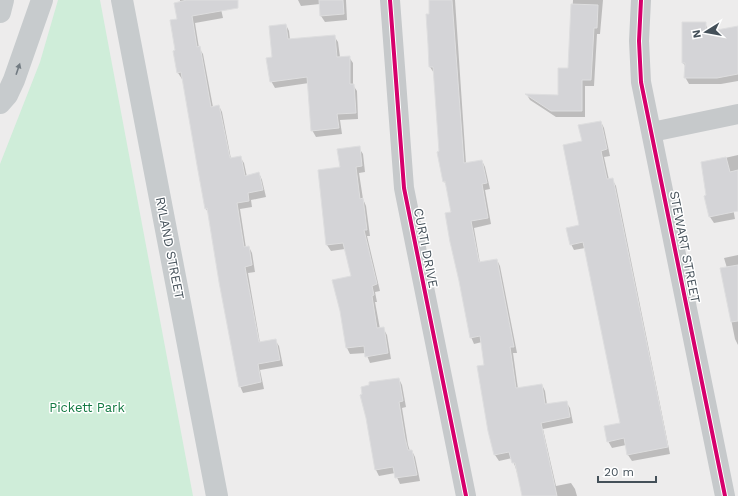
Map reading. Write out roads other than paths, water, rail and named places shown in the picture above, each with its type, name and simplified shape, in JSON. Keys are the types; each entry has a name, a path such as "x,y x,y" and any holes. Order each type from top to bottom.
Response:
{"main road":[{"path":"0,12 3,0"},
{"path":"0,103 7,95 14,80 42,0"},
{"name":"RYLAND STREET","path":"122,0 217,496"}],"street":[{"name":"CURTI DRIVE","path":"390,0 404,188 466,496"},
{"name":"STEWART STREET","path":"641,0 639,41 642,82 725,496"},
{"path":"652,132 738,114"}],"park label":[{"name":"Pickett Park","path":"87,407"}]}
